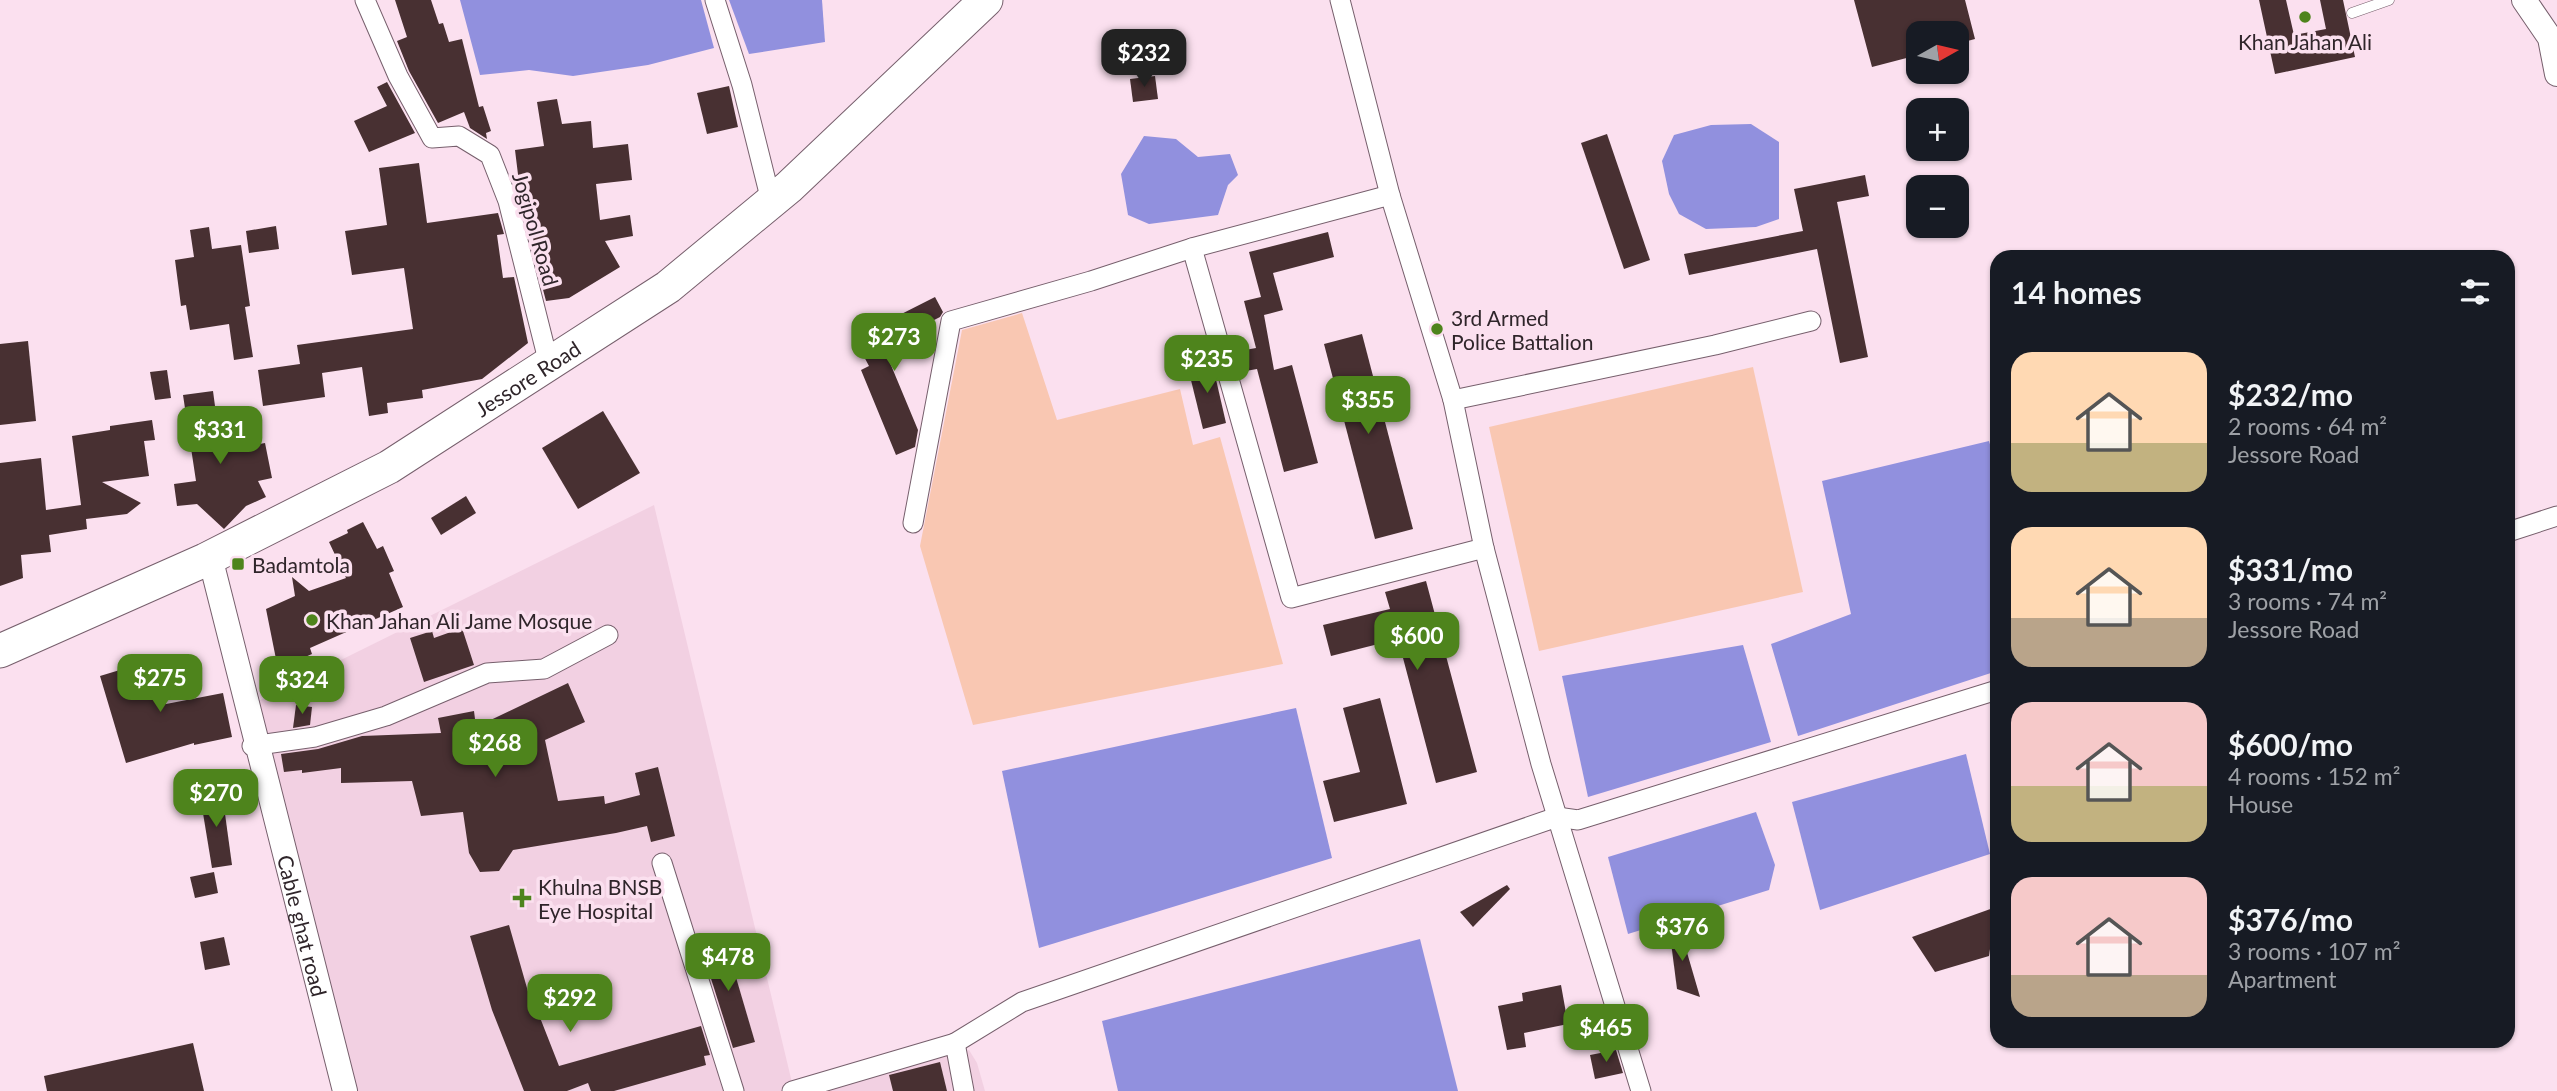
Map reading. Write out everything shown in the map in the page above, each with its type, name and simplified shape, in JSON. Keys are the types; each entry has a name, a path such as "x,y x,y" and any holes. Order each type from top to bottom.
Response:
{"highway":[{"name":"Jessore Road","path":"0,651 208,559 389,467 668,287 771,201 986,0"}],"street":[{"name":"Jogipol Road","path":"365,0 398,76 432,138 459,136 490,155 508,201 549,364"},
{"path":"715,0 742,85 771,201"},
{"path":"1340,0 1390,195 1453,400 1484,548 1541,764 1641,1091"},
{"path":"2524,0 2550,38 2557,74"},
{"path":"2536,0 2557,33"},
{"path":"913,523 951,321 1091,281 1192,248 1390,195"},
{"path":"1192,248 1291,598 1484,548"},
{"path":"1453,400 1715,345 1811,321"},
{"path":"2515,530 2557,516"},
{"name":"Cable ghat road","path":"208,559 345,1091"},
{"path":"255,745 314,737 387,716 486,673 544,669 608,635"},
{"path":"792,1091 956,1043 1022,1002 1558,817 1578,820 1990,692"},
{"name":"Cable ghat road","path":"255,745 339,1091"},
{"path":"662,863 734,1091"},
{"path":"956,1043 964,1091"}],"lane":[{"path":"2352,13 2389,0"}],"shaded area":[{"path":"460,0 701,0 714,48 648,65 573,76 529,70 480,75"},
{"path":"729,0 822,0 825,42 749,54"},
{"path":"1751,124 1779,142 1779,219 1756,227 1706,229 1679,214 1669,194 1662,161 1674,135 1711,125"},
{"path":"1144,136 1176,139 1198,157 1230,154 1238,175 1228,185 1218,215 1149,224 1128,215 1121,174"},
{"path":"1022,313 1057,420 1180,389 1193,445 1220,437 1283,664 973,725 920,546 962,330"},
{"path":"1753,367 1803,592 1539,651 1489,427"},
{"path":"1989,441 1990,673 1798,736 1771,644 1851,614 1822,481"},
{"name":"Khulna BNSB Eye Hospital","path":"654,505 794,1091 345,1091 248,706"},
{"path":"1743,645 1771,742 1588,797 1562,676"},
{"path":"1296,708 1332,858 1039,948 1002,771"},
{"path":"1966,754 1990,854 1820,910 1792,802"},
{"path":"1756,812 1775,865 1769,890 1628,934 1608,857"},
{"path":"1420,939 1458,1091 1118,1091 1102,1021"},
{"path":"969,1050 977,1063 985,1091 822,1091"}],"building":[{"path":"395,0 431,0 439,24 443,23 449,42 462,39 479,107 483,106 491,131 486,133 487,139 470,128 464,112 438,123 409,71 397,41 407,37"},
{"path":"1854,0 1965,0 1975,39 1969,41 1969,21 1906,21 1906,58 1872,67"},
{"path":"2259,0 2286,0 2294,35 2326,29 2320,0 2343,0 2355,57 2275,74"},
{"path":"1155,76 1158,99 1133,102 1130,79"},
{"path":"387,82 415,133 369,152 354,121 387,106 377,87"},
{"path":"729,86 738,127 707,134 697,93"},
{"path":"557,99 562,124 591,121 593,148 628,144 632,180 596,184 600,220 630,215 633,236 605,241 620,267 569,298 546,301 537,267 532,230 528,231 522,207 515,150 544,146 537,102"},
{"path":"1607,134 1650,260 1624,269 1581,143"},
{"path":"419,163 427,223 498,213 504,234 497,235 503,278 514,277 528,343 482,379 422,390 423,398 387,403 388,413 369,416 362,367 322,373 325,397 263,406 258,370 300,364 297,345 413,329 404,268 352,275 345,231 387,225 379,168"},
{"path":"1865,175 1869,196 1837,202 1868,357 1840,363 1817,249 1689,275 1684,254 1803,231 1794,189"},
{"path":"276,226 279,249 249,253 246,231"},
{"path":"209,227 212,249 241,245 250,306 245,307 253,357 234,360 229,324 190,330 186,305 181,306 175,260 194,257 190,230"},
{"path":"1328,232 1334,257 1273,273 1283,310 1264,315 1274,370 1292,365 1318,463 1284,472 1257,369 1240,372 1234,352 1256,348 1244,301 1261,297 1249,252"},
{"path":"935,297 943,312 940,317 883,346 918,430 915,447 896,455 861,370 869,366 854,338"},
{"path":"1362,334 1413,529 1375,539 1324,344"},
{"path":"28,341 36,421 0,425 0,344"},
{"path":"1212,362 1226,423 1203,429 1188,368"},
{"path":"167,370 171,398 155,400 150,372"},
{"path":"213,391 221,451 265,443 272,478 258,481 266,497 246,506 224,529 197,504 177,506 174,484 196,481 183,395"},
{"path":"603,411 640,473 578,509 542,448"},
{"path":"152,420 155,440 144,441 149,476 102,482 141,503 127,514 86,519 87,529 49,535 51,552 21,555 23,578 0,586 0,463 41,458 46,510 81,505 72,436 110,430 110,426"},
{"path":"466,496 476,513 441,535 431,518"},
{"path":"363,522 377,549 383,546 394,571 389,573 403,607 310,648 312,654 278,669 266,609 295,596 292,577 309,591 346,578 329,542"},
{"path":"1426,581 1477,772 1436,783 1398,639 1331,656 1323,625 1390,609 1385,592"},
{"path":"462,628 474,665 424,682 410,638 432,631 434,638"},
{"path":"153,660 166,704 223,693 232,737 194,743 126,763 100,676"},
{"name":"Khulna BNSB Eye Hospital","path":"568,683 585,722 545,740 558,801 604,796 605,804 640,795 635,773 658,767 675,836 651,842 647,826 513,850 499,871 480,872 469,853 463,812 421,816 412,781 341,783 341,768 302,773 302,770 284,772 281,754 318,749 362,736 441,733 438,718 474,711 476,727"},
{"path":"1380,698 1407,804 1334,822 1323,781 1360,772 1343,708"},
{"path":"296,705 312,707 310,725 293,728"},
{"path":"222,792 232,865 212,868 200,795"},
{"path":"214,872 218,893 195,898 190,877"},
{"path":"1507,885 1510,889 1473,927 1460,912"},
{"path":"1990,909 1989,956 1935,972 1912,937"},
{"path":"509,925 535,1016 539,1015 559,1066 701,1026 710,1055 704,1056 706,1065 614,1091 591,1091 588,1083 567,1091 524,1091 492,1010 470,936"},
{"path":"1679,925 1700,997 1677,989 1669,927"},
{"path":"224,937 230,965 205,970 200,942"},
{"path":"725,940 755,1042 733,1048 701,947"},
{"path":"1561,985 1568,1024 1524,1033 1526,1047 1507,1050 1498,1006 1523,1001 1522,993"},
{"path":"193,1043 204,1091 47,1091 44,1076"},
{"path":"1616,1050 1623,1073 1595,1079 1590,1055"},
{"path":"940,1062 947,1091 893,1091 889,1075"}],"place":[{"name":"Khan Jahan Ali","path":"2305,17"},
{"name":"3rd Armed Police Battalion","path":"1437,329"},
{"name":"Badamtola","path":"238,564"},
{"name":"Khan Jahan Ali Jame Mosque","path":"312,620"},
{"name":"Khulna BNSB Eye Hospital","path":"522,898"}]}
